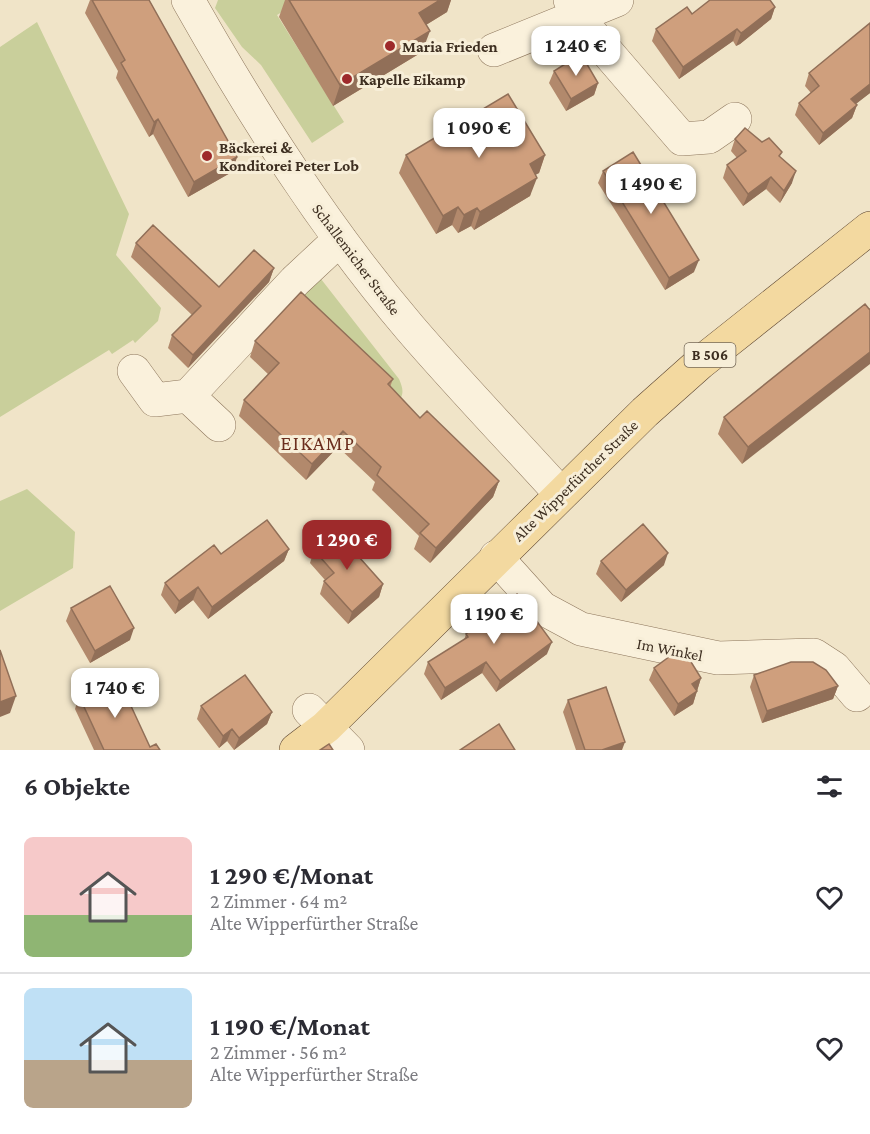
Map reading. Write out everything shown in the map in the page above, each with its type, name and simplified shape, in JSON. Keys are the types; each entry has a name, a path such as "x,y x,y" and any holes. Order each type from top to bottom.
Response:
{"main road":[{"name":"Alte Wipperfürther Straße","path":"296,750 328,729 560,493 700,363 870,228"}],"street":[{"name":"Schallemicher Straße","path":"188,0 269,139 340,239 410,327 560,493"},
{"path":"494,50 574,8 617,0"},
{"path":"574,8 682,139 709,137 735,119"},
{"path":"134,371 155,400 188,396 295,281 340,239"},
{"path":"188,396 219,425"},
{"name":"Im Winkel","path":"496,557 542,608 581,629 650,646 718,658 814,655 834,668 857,695"}],"green space":[{"path":"218,0 301,0 277,15 344,122 312,143 261,65 242,47 215,8"},
{"path":"37,22 129,214 116,255 161,308 158,321 135,343 133,340 112,354 109,350 0,417 0,47"},
{"path":"321,279 399,379 402,393 396,405 302,314 300,288"},
{"path":"27,489 75,532 73,568 0,611 0,501"}],"building":[{"path":"92,0 149,0 237,157 194,182 158,119 154,122 121,63 125,60"},
{"name":"Kapelle Eikamp","path":"289,0 440,0 419,13 430,31 340,85"},
{"path":"710,0 770,0 775,7 741,33 737,29 683,67 656,29 687,7 692,14"},
{"path":"870,23 870,84 851,99 857,105 823,133 799,103 819,86 809,73"},
{"path":"581,54 598,83 571,99 554,71"},
{"path":"508,94 545,155 530,164 537,178 480,212 477,208 464,215 458,207 443,216 406,155"},
{"path":"745,128 762,142 769,138 782,152 779,156 796,171 784,191 771,177 748,194 727,165 746,151 735,139"},
{"path":"633,152 699,260 669,278 603,171"},
{"path":"153,225 219,287 254,250 274,268 193,355 172,335 201,306 136,243"},
{"path":"301,292 393,379 388,384 420,418 427,411 499,481 436,548 420,533 429,524 377,475 381,467 343,431 312,464 244,400 279,363 255,341"},
{"path":"865,304 870,309 870,352 748,447 724,417"},
{"path":"267,520 289,549 212,607 198,587 179,601 165,583 214,545 221,554"},
{"path":"643,524 668,553 626,590 601,561"},
{"path":"339,528 362,554 359,557 383,584 352,612 324,581 334,573 314,550"},
{"path":"110,586 134,628 95,651 71,608"},
{"path":"517,594 552,642 500,681 486,662 445,688 428,662 468,637 466,634"},
{"path":"0,650 16,696 0,702"},
{"path":"673,654 688,657 701,678 692,684 697,691 678,704 654,668"},
{"path":"791,662 813,662 826,670 838,686 767,711 754,675"},
{"path":"245,675 272,712 239,738 232,729 223,736 201,706"},
{"path":"118,678 150,747 156,744 160,750 104,750 79,696"},
{"path":"606,687 625,742 602,750 585,750 568,700"},
{"path":"499,724 515,750 460,750"},
{"path":"329,744 333,750 320,750"}],"place":[{"name":"Maria Frieden","path":"390,46"},
{"name":"Kapelle Eikamp","path":"347,79"},
{"name":"Bäckerei & Konditorei Peter Lob","path":"207,156"}],"district":[{"name":"EIKAMP","path":"318,443"}]}
